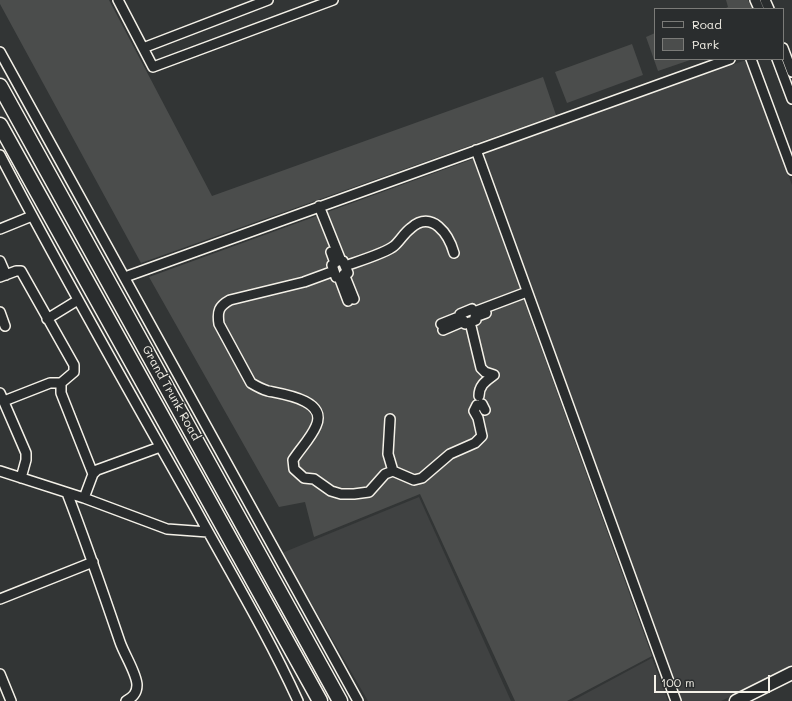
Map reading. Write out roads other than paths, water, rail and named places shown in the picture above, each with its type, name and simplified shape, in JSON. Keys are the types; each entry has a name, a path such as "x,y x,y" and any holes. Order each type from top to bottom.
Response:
{"highway":[{"name":"Grand Trunk Road","path":"0,86 340,701"},
{"name":"Grand Trunk Road","path":"0,125 320,701"}],"main road":[{"path":"736,701 792,673"},
{"path":"752,701 792,682"}],"street":[{"path":"118,0 153,67 333,0"},
{"path":"143,48 268,0"},
{"path":"784,51 792,72"},
{"path":"0,52 358,701"},
{"path":"125,277 727,60"},
{"path":"751,60 792,170"},
{"path":"777,60 792,99"},
{"path":"476,150 676,701"},
{"path":"0,155 78,300 285,673 298,701"},
{"path":"317,207 341,262 343,261 348,273 344,274 351,300 339,277 336,277 332,265 335,263 317,207"},
{"path":"0,229 32,216"},
{"path":"345,266 394,247 412,226 425,222 437,224 450,241 454,253"},
{"path":"0,261 3,276 16,271 21,271 74,365 74,372 61,384 61,393 93,474"},
{"path":"334,271 297,284 230,300 221,305 217,314 219,324 251,383 260,388 289,394 311,405 317,415 317,425 293,460 294,469 304,478 314,479 331,491 354,494 369,492 385,474 393,471 414,480 422,478 450,454 475,444 482,436 478,418 474,411 481,404 479,390 483,383 494,375 485,372 481,368 470,322"},
{"path":"528,295 475,317 476,320 465,324 464,321 442,327 462,316 460,314 472,309 474,312 528,295"},
{"path":"47,319 78,300"},
{"path":"0,312 5,326"},
{"path":"21,478 26,460 26,453 2,397 50,383 61,384"},
{"path":"390,419 388,454 393,471"},
{"path":"84,498 93,474 103,467 128,460 160,447"},
{"path":"0,471 84,498 167,529 208,532"},
{"path":"67,493 94,562 125,655 137,684 136,692 133,697 126,701"},
{"path":"0,599 94,562"},
{"path":"0,674 11,701"}]}
